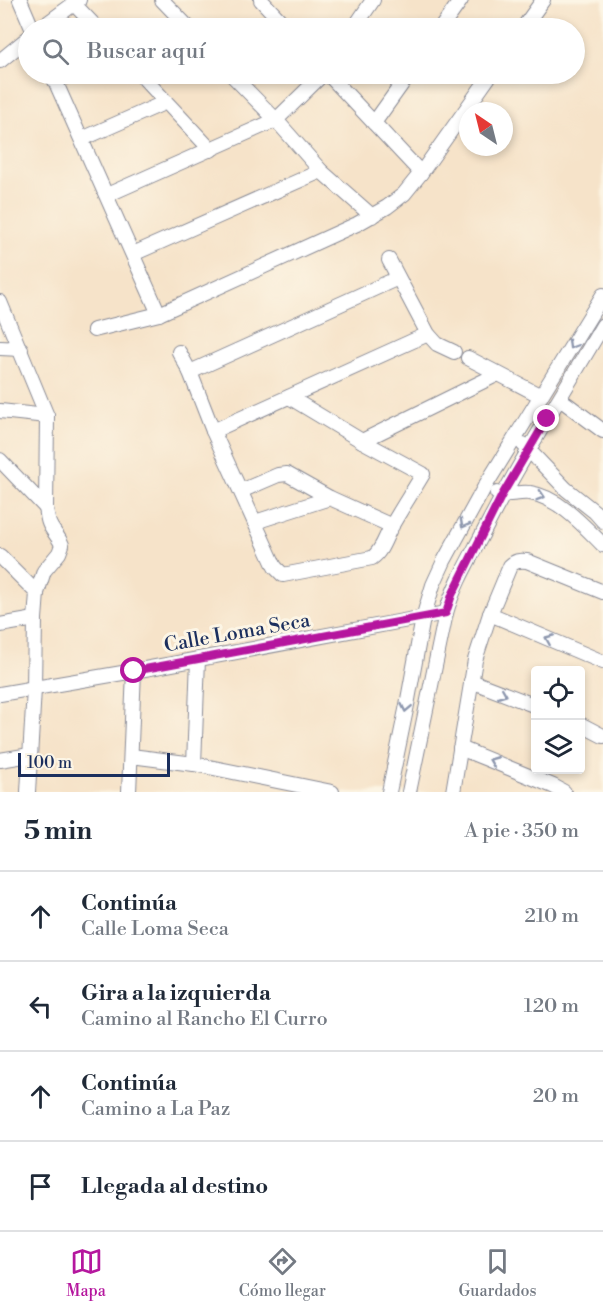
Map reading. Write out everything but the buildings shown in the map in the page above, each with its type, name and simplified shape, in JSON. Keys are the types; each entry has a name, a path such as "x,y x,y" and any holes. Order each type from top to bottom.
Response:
{"street":[{"path":"20,0 28,18"},
{"path":"162,0 179,18"},
{"path":"261,0 278,18"},
{"path":"448,18 461,0"},
{"path":"530,18 543,0"},
{"path":"54,18 76,2 89,18"},
{"path":"359,18 367,3"},
{"path":"0,61 18,46"},
{"path":"57,84 159,314"},
{"path":"149,84 211,150"},
{"path":"241,84 321,171 372,216"},
{"path":"107,195 276,120 313,84"},
{"path":"337,84 421,173"},
{"path":"374,123 402,84"},
{"path":"94,330 159,314 387,207 404,194 421,173 484,84"},
{"path":"82,139 166,102"},
{"path":"133,254 321,171"},
{"path":"389,260 428,334 437,344 454,352"},
{"path":"190,372 398,278"},
{"path":"389,792 423,618 433,585 484,488 603,295"},
{"path":"0,302 47,416 46,508 48,522 62,545 59,553 44,572 37,593 28,792"},
{"path":"409,792 446,613 452,595 528,448 560,399 603,325"},
{"path":"213,431 428,334"},
{"path":"0,348 21,349"},
{"path":"179,352 190,372 213,431 274,567 283,575 372,558 381,550 392,526 423,474 289,397"},
{"path":"468,358 541,396"},
{"path":"362,441 498,374"},
{"path":"560,399 603,431"},
{"path":"533,409 547,419"},
{"path":"0,411 47,416"},
{"path":"516,438 566,489 603,521"},
{"path":"0,460 46,508"},
{"path":"241,491 278,475 287,474 330,498 392,526"},
{"path":"484,488 502,495 528,492 547,497 577,519 603,545"},
{"path":"255,522 330,498"},
{"path":"0,556 37,593"},
{"path":"453,792 475,660 490,614 510,566 518,560 527,561 603,592"},
{"name":"Calle Loma Seca","path":"0,694 446,613"},
{"path":"490,614 603,662"},
{"path":"0,625 35,619"},
{"path":"194,764 198,659"},
{"path":"129,792 134,671"},
{"path":"471,681 531,704"},
{"path":"585,727 603,736"},
{"path":"460,748 564,792"},
{"path":"0,760 30,755"},
{"path":"132,756 194,764 332,792"}],"route":[{"path":"134,671 446,613 452,595 502,495 547,419"}]}
